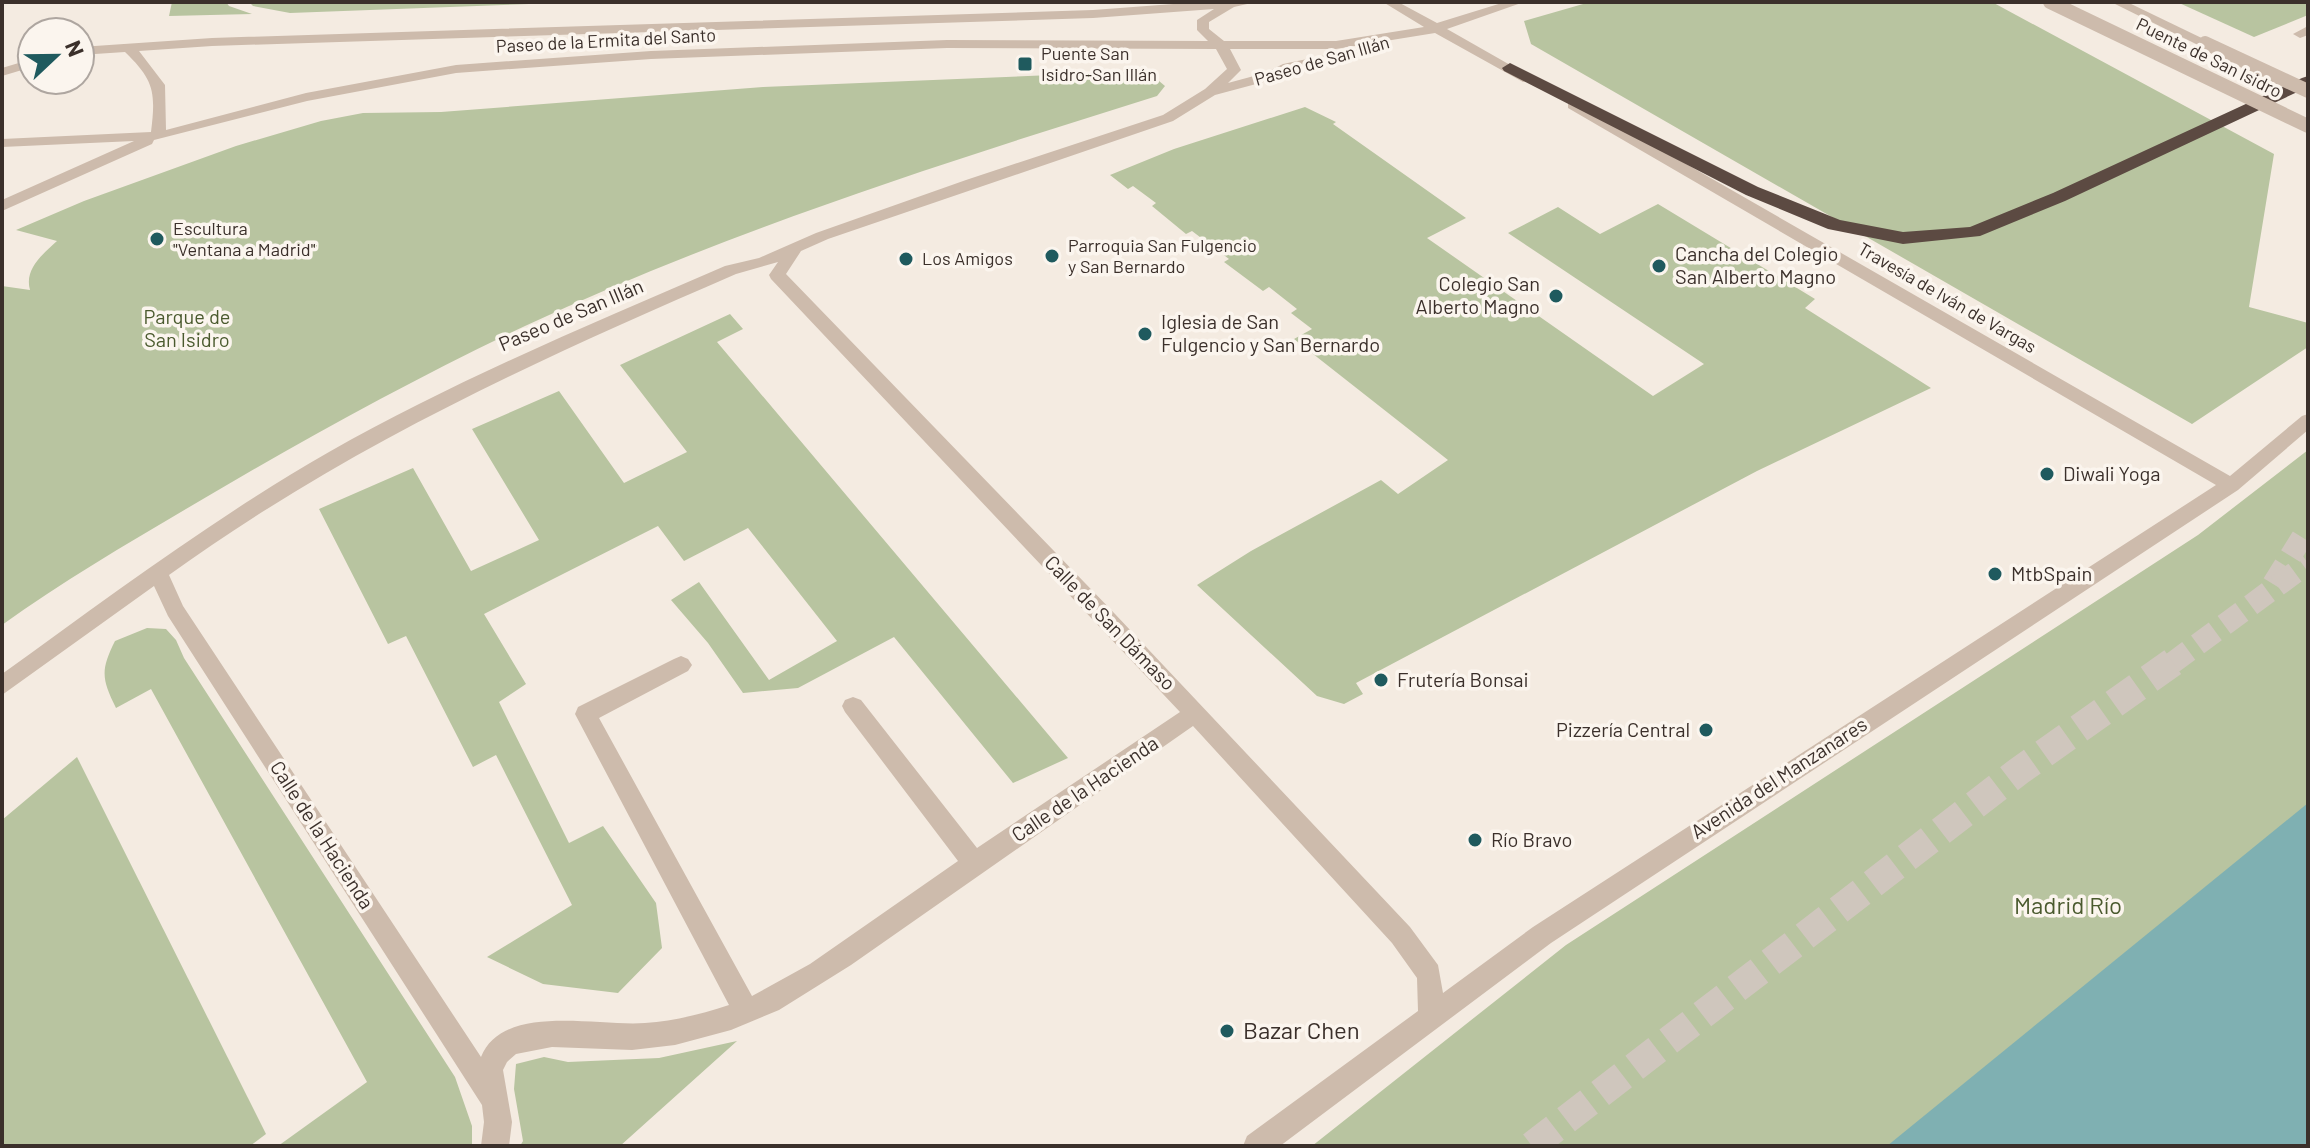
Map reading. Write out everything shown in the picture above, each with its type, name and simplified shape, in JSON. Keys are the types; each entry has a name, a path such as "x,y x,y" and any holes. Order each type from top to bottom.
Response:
{"highway":[{"path":"1510,68 1752,191 1835,225 1903,238 1973,232 2059,197 2308,81"}],"street":[{"name":"Paseo de la Ermita del Santo","path":"96,49 1093,14 1250,2"},
{"path":"1389,2 1433,29"},
{"name":"Paseo de la Ermita del Santo","path":"2,143 158,136 306,97 456,69 651,55 947,44 1336,45 1433,29 1518,2"},
{"name":"Puente de San Isidro","path":"2050,2 2308,126"},
{"name":"Puente de San Isidro","path":"2117,2 2308,91"},
{"path":"1221,45 1203,30 1203,20 1228,6"},
{"name":"Travesía de Iván de Vargas","path":"1433,29 1510,68 2231,485"},
{"name":"Paseo de San Illán","path":"1210,92 1270,76 1288,67 1335,60 1433,29"},
{"name":"Paseo de San Illán","path":"2,686 158,572 335,457 495,372 731,270 764,262 798,246 971,183 1157,122 1210,92 1234,70 1221,45"},
{"path":"2,206 158,136 162,103 156,75 126,46"},
{"path":"731,270 760,269 777,275 798,246"},
{"name":"Calle de San Dámaso","path":"777,275 1195,713 1401,935 1429,974 1431,1016"},
{"name":"Avenida del Manzanares","path":"1257,1146 1555,926 2231,485 2308,420"},
{"name":"Calle de la Hacienda","path":"158,572 175,610 490,1095 498,1121 495,1146"},
{"path":"681,665 586,714 746,1011"},
{"path":"853,706 974,863"},
{"name":"Calle de la Hacienda","path":"490,1095 490,1065 504,1046 529,1034 646,1036 682,1032 746,1011 799,984 974,863 1139,755 1195,713"}],"green space":[{"path":"172,2 226,2 252,14 169,16"},
{"path":"249,2 585,2 290,13 253,6"},
{"path":"1590,2 1992,2 2274,154 2249,307 2308,323 2308,347 2192,424 1531,44 1524,21"},
{"path":"2177,2 2308,2 2308,15 2254,37"},
{"name":"Parque de San Isidro","path":"1147,71 1165,86 1157,96 837,200 680,259 525,326 443,366 242,476 101,560 2,625 2,286 30,290 32,269 57,241 16,230 84,201 236,146 321,121 363,113 441,112 763,87"},
{"path":"1305,107 1336,122 1333,124 1466,218 1427,238 1653,396 1704,364 1508,233 1558,207 1600,234 1658,204 1815,299 1805,308 1931,388 1757,471 1356,683 1363,694 1344,704 1317,696 1197,585 1251,551 1381,480 1398,494 1448,460 1294,339 1312,329 1291,313 1297,309 1269,287 1263,291 1224,262 1229,259 1192,231 1186,234 1152,206 1156,203 1133,186 1128,189 1110,175 1174,149"},
{"path":"730,314 743,329 717,342 1068,758 1013,783 894,637 798,688 743,693 708,643 671,600 699,582 769,680 837,641 748,528 684,561 658,526 484,614 526,684 499,702 569,843 603,826 656,903 662,948 618,993 543,984 487,957 572,905 496,755 473,767 406,636 388,644 319,509 413,468 471,571 539,540 472,429 559,391 624,483 687,452 620,365"},
{"name":"Madrid Río","path":"2308,450 2308,1146 1312,1146 1566,945 2198,535"},
{"path":"147,628 166,629 176,640 184,658 455,1077 472,1126 472,1146 278,1146 367,1082 151,689 116,708 105,675 110,651 115,641"},
{"path":"77,757 266,1134 250,1146 2,1146 2,820"},
{"path":"737,1041 620,1146 520,1146 523,1141 514,1089 516,1064 544,1057 568,1062 659,1058"}],"water":[{"path":"2308,803 2308,1146 1887,1146"}],"tunnel":[{"path":"2273,584 2308,528"},
{"path":"2171,664 2308,563"},
{"path":"1532,1146 2019,771 2173,662"}],"place":[{"name":"Puente San Isidro-San Illán","path":"1025,64"},
{"name":"Escultura \"Ventana a Madrid\"","path":"157,239"},
{"name":"Parroquia San Fulgencio y San Bernardo","path":"1052,256"},
{"name":"Los Amigos","path":"906,259"},
{"name":"Cancha del Colegio San Alberto Magno","path":"1659,266"},
{"name":"Colegio San Alberto Magno","path":"1556,296"},
{"name":"Iglesia de San Fulgencio y San Bernardo","path":"1145,334"},
{"name":"Diwali Yoga","path":"2047,474"},
{"name":"MtbSpain","path":"1995,574"},
{"name":"Frutería Bonsai","path":"1381,680"},
{"name":"Pizzería Central","path":"1706,730"},
{"name":"Río Bravo","path":"1475,840"},
{"name":"Bazar Chen","path":"1227,1031"}]}
